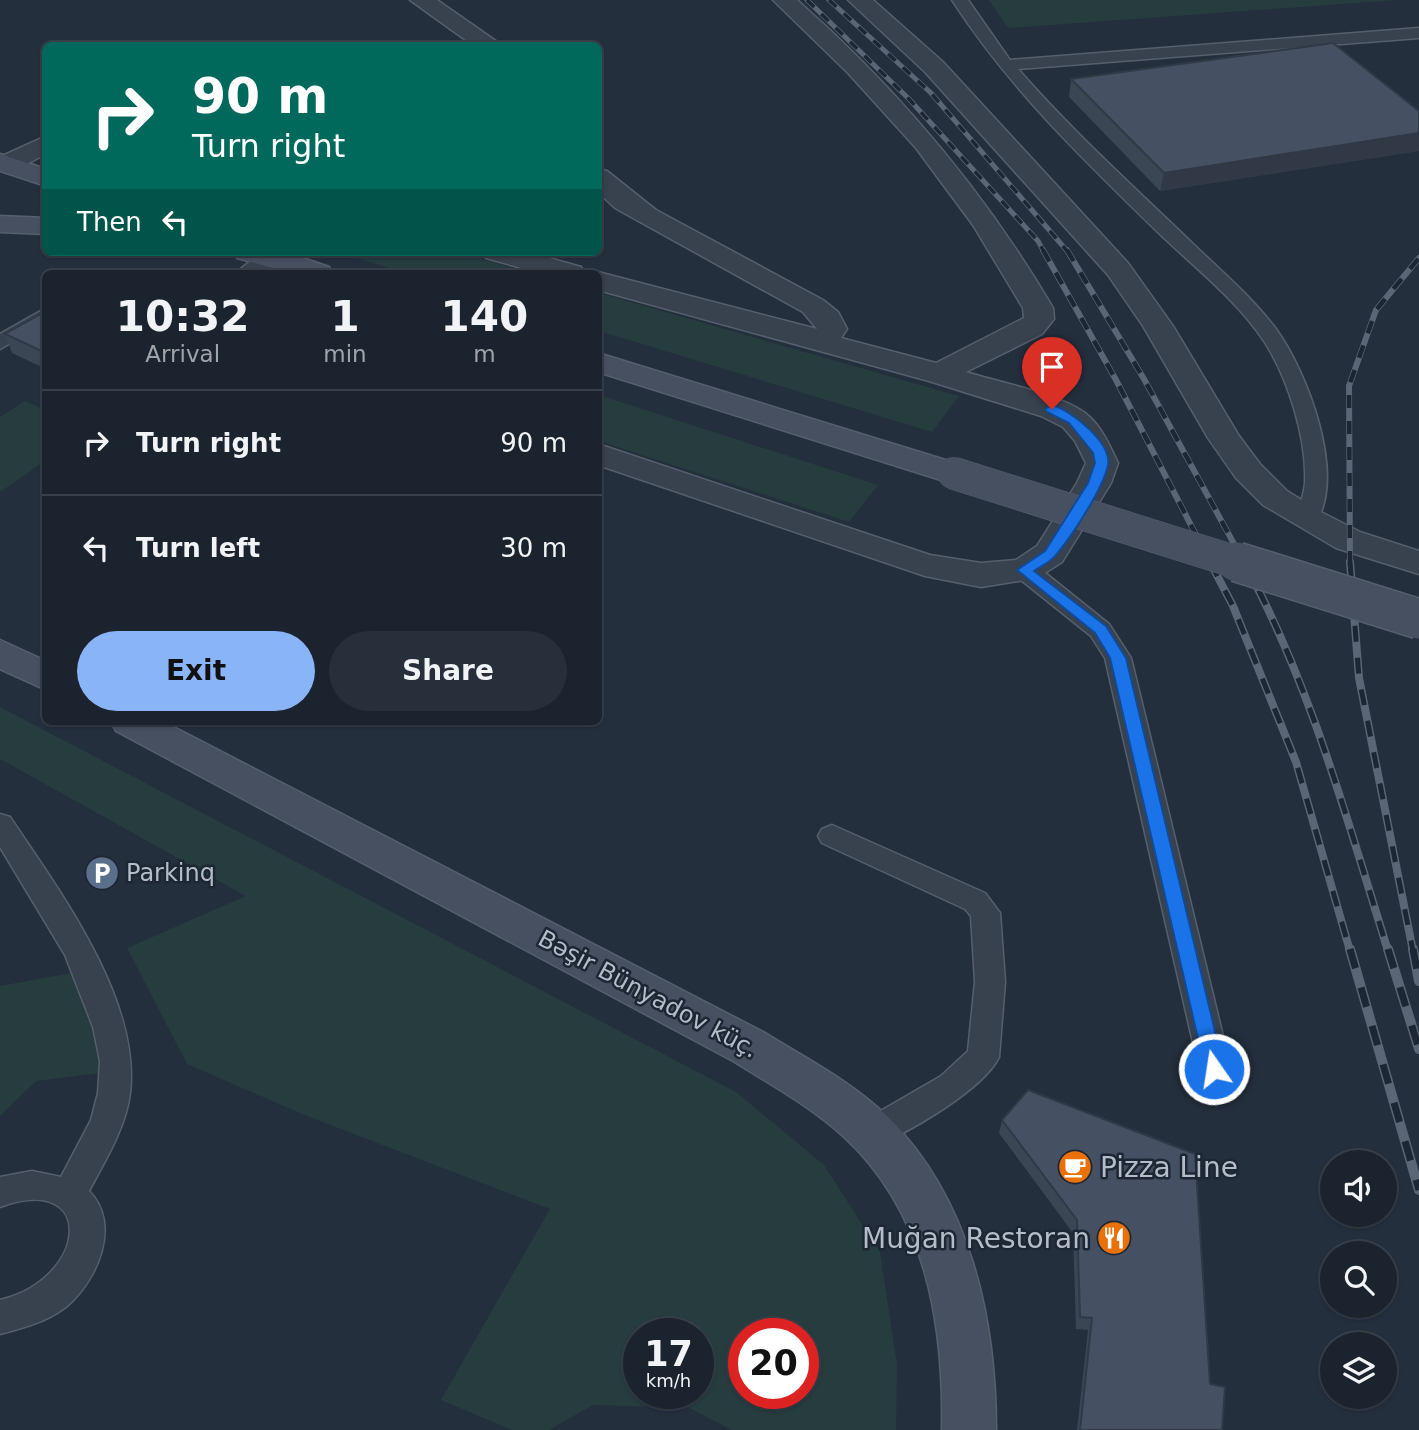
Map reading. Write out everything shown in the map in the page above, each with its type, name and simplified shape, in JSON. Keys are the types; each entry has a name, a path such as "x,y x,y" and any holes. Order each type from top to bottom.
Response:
{"street":[{"path":"421,0 485,42"},
{"path":"783,0 848,59 962,191 1038,308 1039,319 1031,328 974,353 940,374"},
{"path":"859,0 934,67 1118,269 1158,326 1224,438 1248,471 1275,498 1307,519 1348,540 1419,563"},
{"path":"3,163 42,146"},
{"path":"3,163 42,177"},
{"path":"602,181 625,202 646,216 813,306 827,318 832,329 821,344"},
{"path":"0,224 42,226"},
{"path":"510,256 560,270"},
{"path":"262,257 308,270"},
{"path":"602,282 821,344 940,374 1052,409 1074,420 1099,452 1102,463 1094,483 1050,554 1024,570 981,575 925,565 602,455"},
{"path":"602,363 1419,619"},
{"path":"0,653 42,675"},
{"name":"Bəşir Bünyadov küç.","path":"138,725 749,1046 818,1090 872,1132 908,1177 939,1233 956,1289 966,1350 969,1430"}],"lane":[{"path":"960,0 981,36 1052,115 1242,304 1275,342 1287,365 1313,449 1316,484 1307,519"},
{"path":"1006,65 1419,33"},
{"path":"0,343 42,317"},
{"path":"1024,570 1100,630 1118,658 1214,1069"},
{"path":"0,824 67,926 112,1034 115,1091 96,1147 69,1194"},
{"path":"832,836 975,901 985,914 990,982 983,1057 952,1086 872,1132"},
{"path":"0,1192 27,1185 50,1187 69,1194 82,1209 89,1227 87,1249 77,1272 60,1292 38,1307 0,1317"}],"green space":[{"path":"989,0 1398,0 1008,28"},
{"path":"350,256 471,256 520,270 395,270"},
{"path":"602,294 959,396 932,432 602,332"},
{"path":"602,396 878,485 849,522 602,442"},
{"path":"25,401 42,409 42,463 0,492 0,417"},
{"path":"0,707 736,1092 824,1165 880,1252 897,1365 896,1430 732,1430 691,1409 714,1409 714,1318 623,1318 623,1406 593,1405 549,1430 512,1430 441,1400 550,1209 307,1116 187,1064 127,948 246,896 0,759"},
{"path":"72,973 108,1072 36,1081 0,1116 0,986"}],"building":[{"path":"1333,43 1419,111 1419,133 1164,173 1071,79"},
{"path":"42,313 42,351 5,334"},
{"path":"1028,1090 1195,1154 1210,1384 1225,1387 1222,1430 1080,1430 1092,1318 1080,1317 1077,1220 1002,1120"}],"railway":[{"path":"807,0 909,99 1038,241 1044,252"},
{"path":"829,0 931,93 1068,252"},
{"path":"1043,250 1116,380 1211,564"},
{"path":"1067,250 1144,379 1245,564"},
{"path":"1350,564 1349,386 1376,310 1419,258"},
{"path":"1210,562 1233,606 1296,762 1350,951"},
{"path":"1350,562 1359,678 1413,951"},
{"path":"1245,564 1289,655 1308,703 1388,951"},
{"path":"1350,949 1419,1190"},
{"path":"1388,949 1419,1049"},
{"path":"1413,949 1419,981"}],"place":[{"name":"Parkinq","path":"102,873"},
{"name":"Pizza Line","path":"1075,1167"},
{"name":"Muğan Restoran","path":"1114,1238"}],"route":[{"path":"1052,409 1074,420 1099,452 1102,463 1094,483 1050,554 1024,570 1100,630 1118,658 1214,1069"}]}
